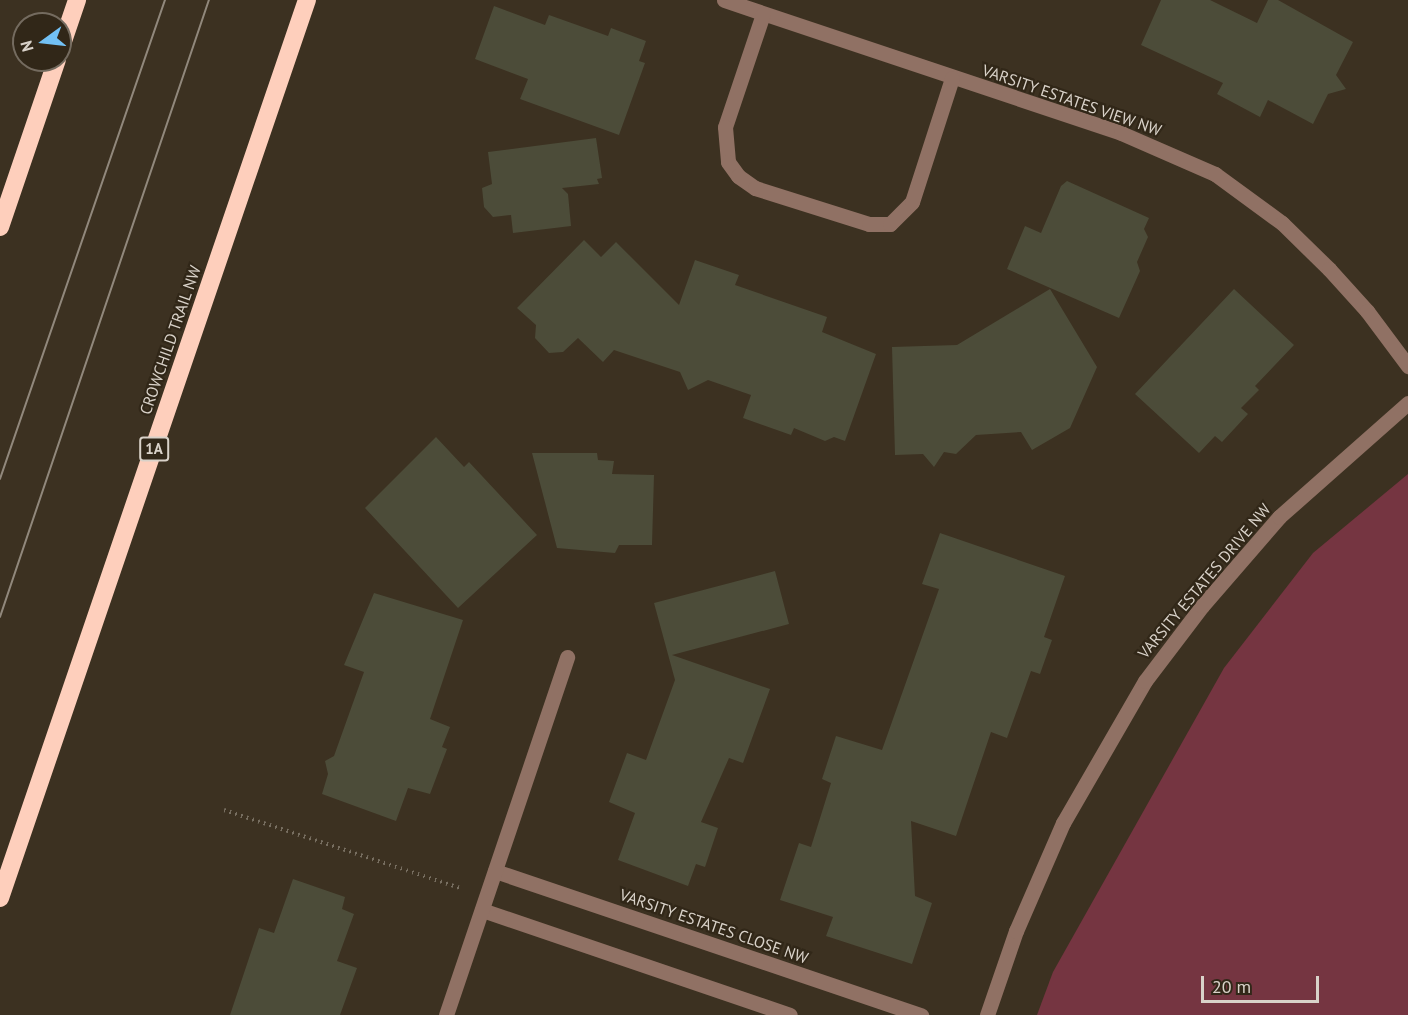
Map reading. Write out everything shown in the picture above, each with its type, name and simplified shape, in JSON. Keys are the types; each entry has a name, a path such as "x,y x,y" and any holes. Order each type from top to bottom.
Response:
{"highway":[{"path":"72,15 77,0"},
{"name":"CROWCHILD TRAIL NW","path":"0,898 307,0"},
{"path":"0,227 53,72"}],"street":[{"name":"VARSITY ESTATES VIEW NW","path":"724,0 1121,133 1215,174 1282,223 1329,269 1367,310 1408,366"},
{"path":"763,14 725,127 728,162 738,176 755,188 869,224 890,224 912,202 952,78"},
{"name":"VARSITY ESTATES DRIVE NW","path":"987,1015 1016,931 1058,833 1145,681 1202,606 1279,517 1408,403"},
{"path":"446,1015 567,657"},
{"name":"VARSITY ESTATES CLOSE NW","path":"495,871 921,1015"},
{"path":"482,910 790,1015"}],"path":[{"path":"224,810 487,894"}],"shaded area":[{"path":"1408,474 1408,1015 1037,1015 1053,972 1224,668 1313,553"}],"building":[{"path":"1161,0 1210,0 1257,23 1268,0 1278,0 1353,42 1336,75 1346,89 1328,94 1313,124 1268,100 1260,117 1217,94 1223,83 1141,45"},
{"path":"494,6 545,25 549,15 608,36 611,28 646,41 639,61 645,63 619,135 520,99 528,79 475,59"},
{"path":"596,138 602,178 597,179 599,184 562,188 568,194 571,226 513,233 511,215 493,217 484,207 482,188 492,184 488,152"},
{"path":"1067,181 1149,218 1144,229 1148,237 1137,262 1140,271 1119,318 1007,269 1025,226 1041,233 1061,186"},
{"path":"584,240 601,257 616,242 679,305 695,260 739,275 735,285 827,317 822,332 876,354 845,441 834,437 825,441 794,428 791,435 743,418 751,395 708,380 688,390 680,372 614,350 603,362 578,338 563,352 549,353 535,338 536,325 517,308"},
{"path":"1050,289 1097,367 1070,428 1032,450 1021,432 976,435 956,454 944,452 934,467 923,454 895,455 892,347 957,345"},
{"path":"1234,289 1294,345 1255,386 1259,390 1241,408 1248,414 1222,442 1215,436 1199,453 1135,394"},
{"path":"436,437 464,467 469,462 537,535 458,608 365,508"},
{"path":"532,453 597,453 598,460 614,461 612,474 654,475 652,545 619,545 615,553 557,548"},
{"path":"940,533 1065,576 1044,637 1052,640 1040,674 1031,671 1007,738 991,732 956,836 911,821 915,896 932,903 912,964 826,936 833,917 780,900 799,843 811,847 831,783 822,779 836,736 882,750 939,589 922,584"},
{"path":"775,571 789,624 672,655 770,689 743,763 729,758 701,822 718,828 705,867 696,864 688,886 618,860 635,813 609,802 627,753 646,760 675,680 654,603"},
{"path":"374,593 463,620 430,719 450,727 442,747 447,749 430,794 408,788 396,821 322,794 328,774 325,761 334,756 364,672 344,665"},
{"path":"293,879 345,897 342,909 354,914 337,961 357,968 340,1015 230,1015 259,928 274,933"}],"tram line":[{"path":"0,479 165,0"},
{"path":"0,617 209,0"}]}
